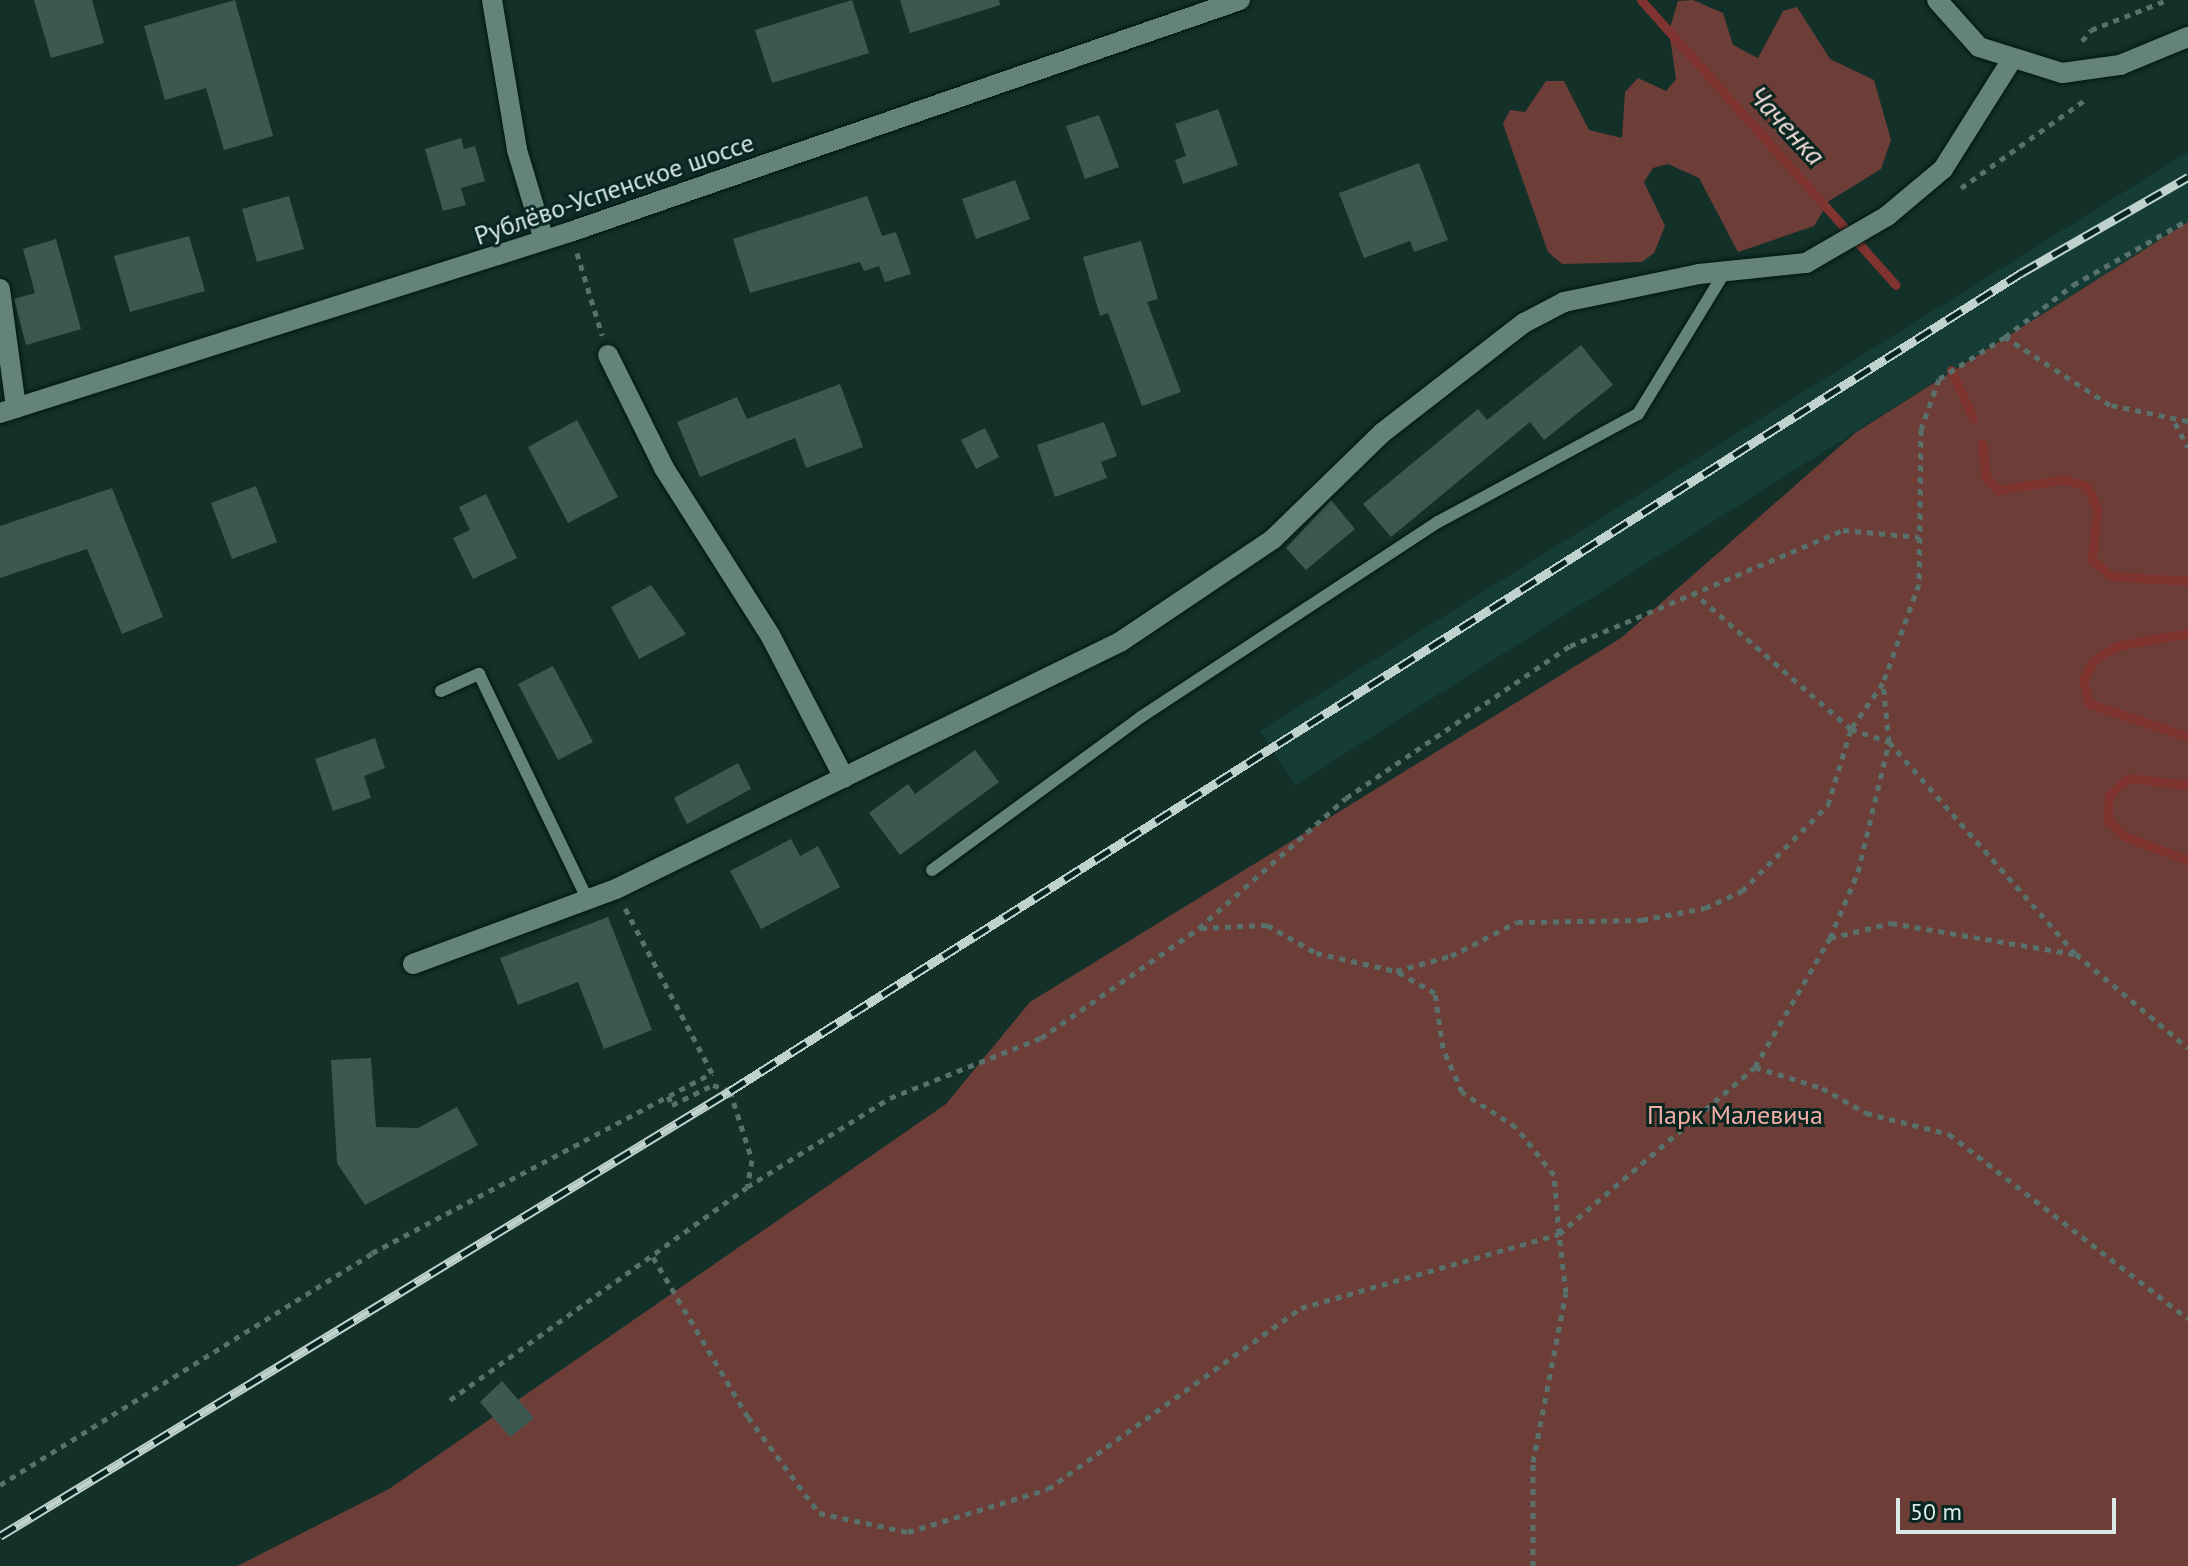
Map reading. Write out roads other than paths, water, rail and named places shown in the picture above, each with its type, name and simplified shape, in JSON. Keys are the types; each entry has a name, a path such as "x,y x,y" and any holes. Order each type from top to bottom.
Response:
{"street":[{"path":"492,0 517,150 544,240"},
{"name":"Рублёво-Успенское шоссе","path":"8,411 570,232 1240,0"},
{"path":"1937,0 1979,47 2011,61 2062,73 2120,65 2188,37"},
{"path":"413,964 616,889 1120,642 1251,554 1382,433 1524,323 1605,291 1806,263 1887,216 1943,169 2011,61"},
{"path":"0,289 8,411"},
{"path":"608,355 664,468 770,635 844,778"}],"lane":[{"path":"932,870 1141,717 1438,522 1638,414 1724,273"},
{"path":"441,691 479,674 588,900"}],"waterway":[{"name":"Чаченка","path":"1641,0 1896,285"},
{"name":"Чаченка","path":"1951,370 1973,418"},
{"name":"Чаченка","path":"1982,444 1986,477 1998,490 2064,479 2088,487 2097,511 2092,559 2111,576 2188,581"},
{"name":"Чаченка","path":"2188,633 2118,646 2095,659 2083,680 2090,704 2188,737"},
{"name":"Чаченка","path":"2188,785 2128,778 2109,795 2108,821 2126,837 2188,860"}],"railway":[{"path":"0,1536 730,1091 2021,273 2188,177"}],"park label":[{"name":"Парк Малевича","path":"1735,1115"}]}
